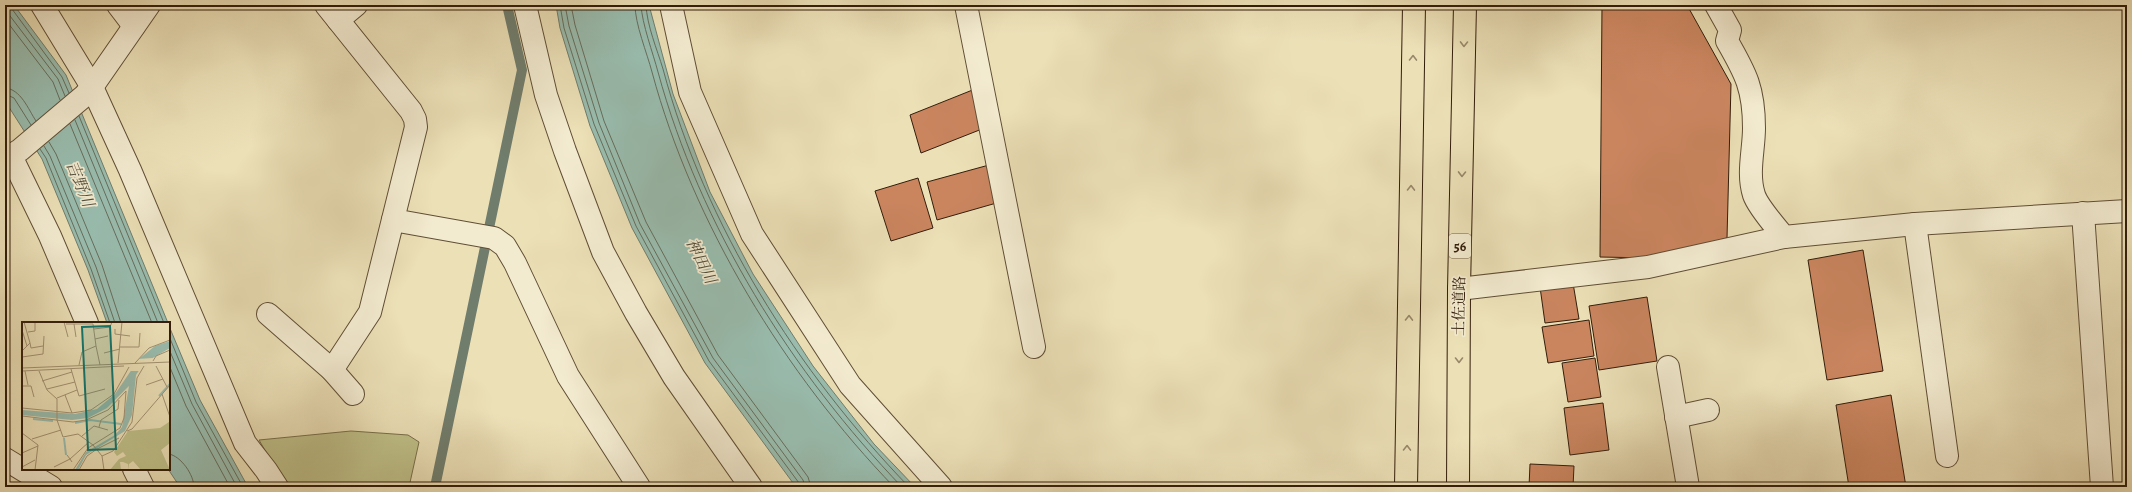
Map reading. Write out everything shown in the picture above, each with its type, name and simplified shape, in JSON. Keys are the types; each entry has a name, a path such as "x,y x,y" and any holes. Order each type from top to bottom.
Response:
{"highway":[{"path":"1406,487 1414,5"},
{"name":"土佐道路","path":"1458,487 1459,288 1465,5"}],"street":[{"path":"42,5 130,170 245,443 277,487"},
{"path":"118,5 134,26"},
{"path":"87,322 50,236 12,155 88,91 149,5"},
{"path":"332,370 370,312 416,127 415,119 332,12 356,5"},
{"path":"525,5 549,102 564,151 603,252 674,378 751,487"},
{"path":"671,5 690,92 752,234 850,385 941,487"},
{"path":"966,5 1034,347"},
{"path":"1716,5 1730,30 1727,41 1744,72 1750,88 1754,128 1751,167 1754,196 1784,237"},
{"path":"1459,288 1648,267 1784,237 1915,224 2127,211"},
{"path":"2083,213 2102,487"},
{"path":"393,220 487,238 505,246 515,263 568,376 639,487"},
{"path":"1915,224 1947,456"},
{"path":"268,314 332,370 353,394"},
{"path":"1668,367 1688,487"},
{"path":"1676,417 1708,410"},
{"path":"5,459 22,469"},
{"path":"23,470 51,487"},
{"path":"134,470 143,487"}],"green space":[{"path":"351,431 408,435 419,442 409,487 291,487 273,464 259,440"}],"water":[{"name":"吉野川","path":"5,5 14,5 66,75 168,322 107,322 88,270 42,159 5,101"},
{"name":"神田川","path":"556,5 649,5 673,94 710,192 753,274 813,366 874,444 915,487 797,487 793,483 705,363 632,228 590,126 560,28"},
{"path":"170,328 200,400 248,487 180,487 169,470 170,470"}],"building":[{"path":"1602,5 1687,5 1731,84 1727,238 1651,258 1600,257"},
{"path":"975,89 982,129 921,153 910,115"},
{"path":"989,165 1000,202 937,220 927,182"},
{"path":"918,178 933,228 891,241 875,191"},
{"path":"1863,250 1883,371 1827,380 1808,260"},
{"path":"1573,283 1579,319 1545,323 1540,287"},
{"path":"1647,297 1657,361 1599,370 1589,306"},
{"path":"1589,320 1594,356 1548,363 1542,327"},
{"path":"1595,358 1601,397 1568,402 1562,363"},
{"path":"1891,395 1906,487 1849,487 1836,405"},
{"path":"1603,403 1609,450 1570,455 1564,408"},
{"path":"1530,464 1574,466 1573,487 1529,487"}],"waterway":[{"path":"435,487 522,70 507,5"}]}
